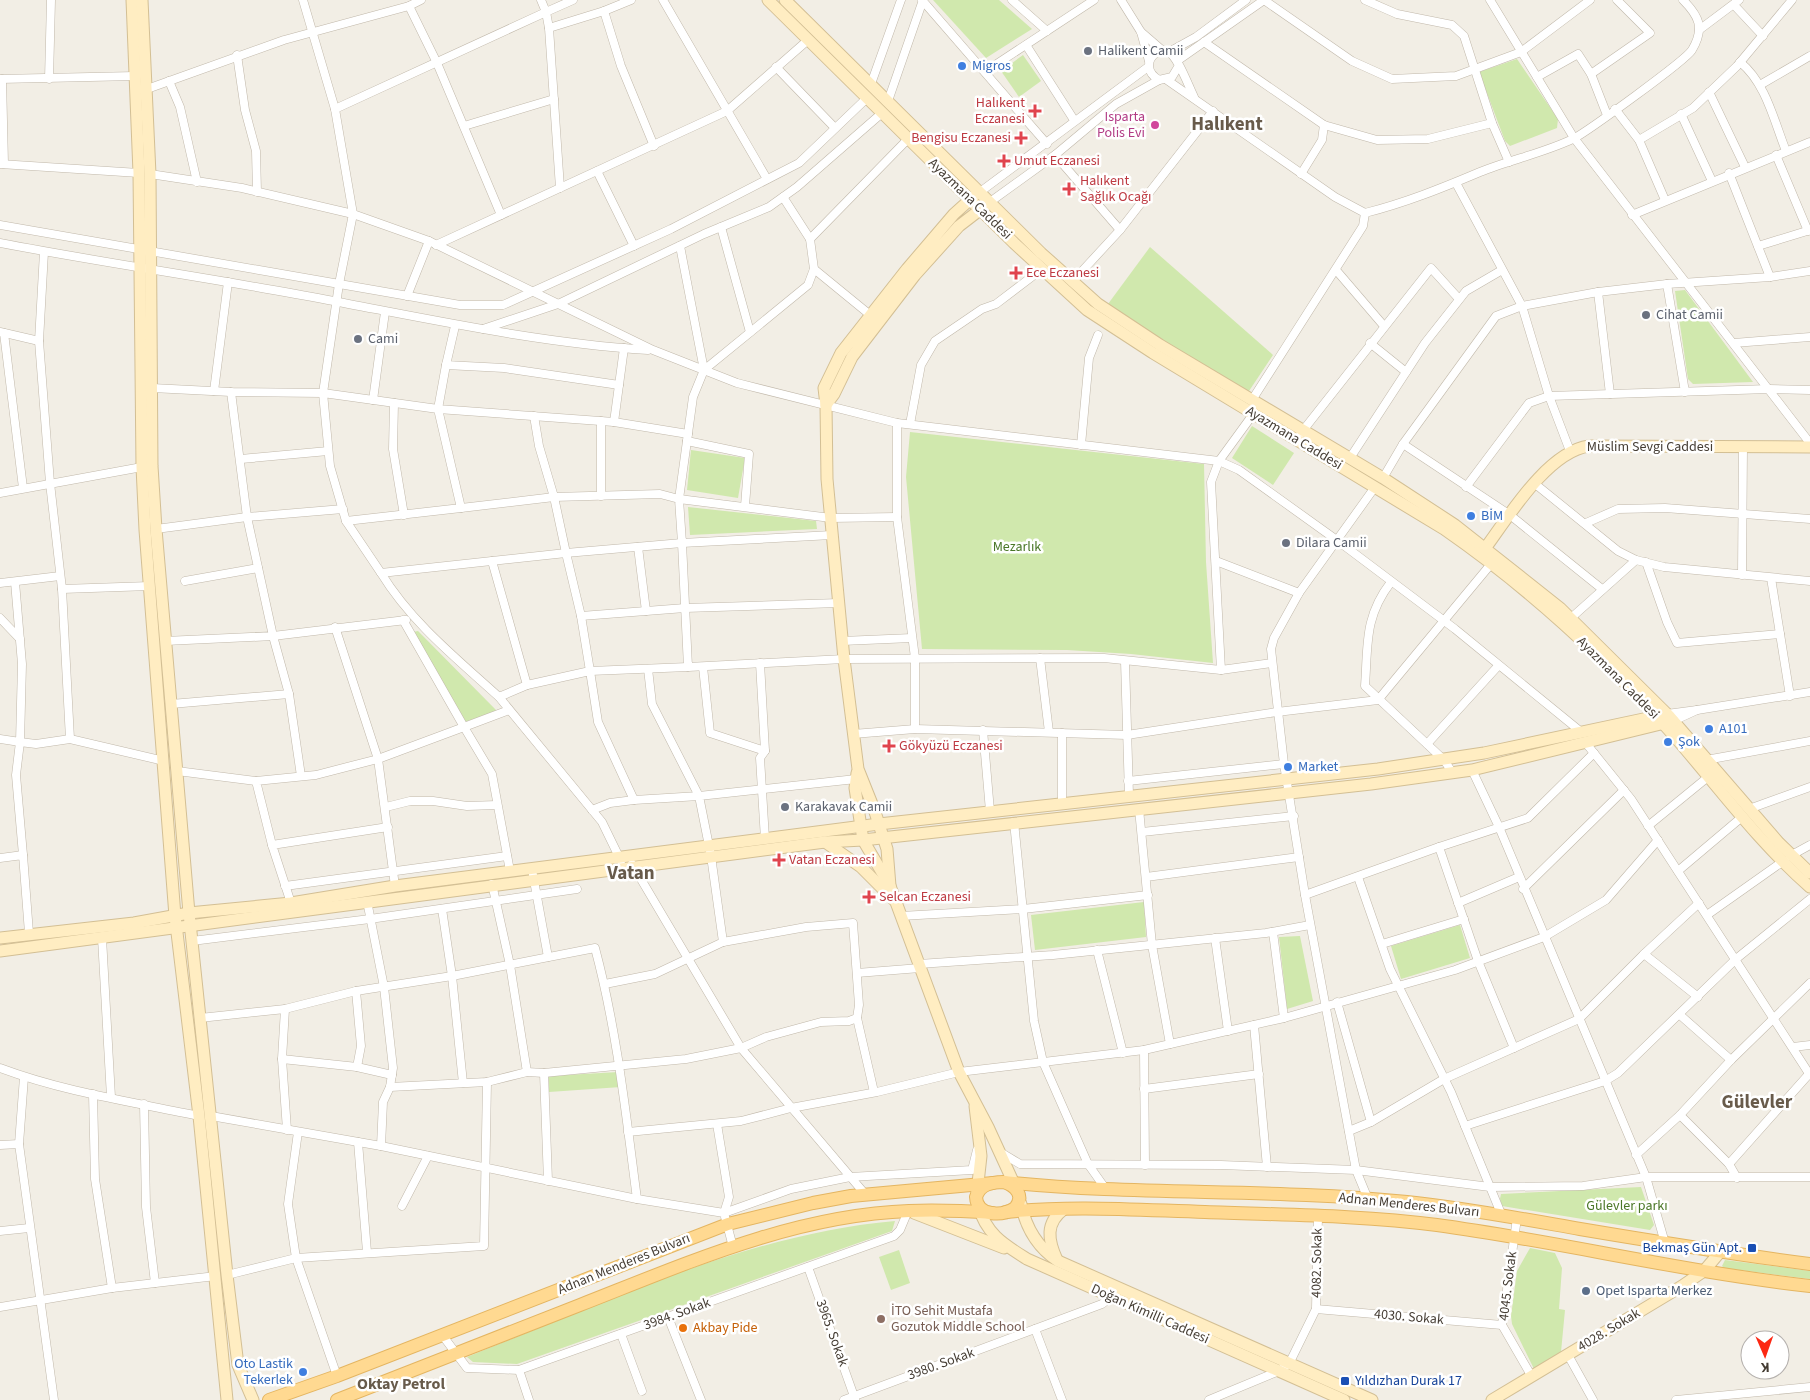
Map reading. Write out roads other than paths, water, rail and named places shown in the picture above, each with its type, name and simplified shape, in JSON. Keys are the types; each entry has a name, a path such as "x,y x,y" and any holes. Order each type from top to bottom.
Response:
{"main road":[{"path":"132,0 135,76 141,89"},
{"path":"142,0 141,89 145,250 142,467 166,641 192,941 211,1116 221,1276 226,1400"},
{"name":"Ayazmana Caddesi","path":"768,0 1042,270 1074,299 1111,327 1237,397 1252,400 1300,435 1379,482"},
{"name":"Ayazmana Caddesi","path":"785,0 1072,282 1116,316 1237,397 1254,413 1350,458 1444,530 1483,552 1571,618 1665,719 1708,777 1746,813"},
{"path":"890,886 863,840 860,828 857,774 827,479 824,388 841,353 869,314 948,220 980,192"},
{"path":"826,405 834,394 852,357 915,275 954,231 990,202"},
{"path":"145,270 152,388 150,586 175,916 199,1116 221,1276 238,1365 253,1400"},
{"name":"Müslim Sevgi Caddesi","path":"1483,552 1534,483 1555,461 1570,451 1589,446 1810,447"},
{"name":"Ayazmana Caddesi","path":"1494,560 1665,719 1706,760 1746,813 1810,887"},
{"path":"710,851 765,839 879,824 1129,795 1287,780 1444,760 1582,736 1665,719"},
{"path":"0,938 29,933 134,923 175,916 190,919 293,913 492,884 533,874 710,851 863,840 883,836 1370,784 1472,770 1582,736"},
{"path":"857,774 879,824 887,849 890,886"},
{"path":"825,842 861,867 896,903"},
{"name":"Ayazmana Caddesi","path":"1786,859 1810,873"},
{"path":"0,951 177,928 190,919 395,886 510,871 533,874"},
{"name":"Doğan Kimilli Caddesi","path":"890,886 959,1072 998,1151 1009,1187 1037,1242 1058,1261 1116,1294 1279,1372 1344,1400"},
{"path":"29,933 32,947"},
{"path":"975,1102 981,1156 981,1202"},
{"path":"199,1116 211,1116"},
{"path":"981,1202 980,1189 1009,1187 1015,1208 1006,1212"},
{"name":"Adnan Menderes Bulvarı","path":"1009,1187 1105,1188 1368,1199 1517,1218 1720,1252 1810,1264"},
{"name":"Adnan Menderes Bulvarı","path":"269,1400 443,1336 726,1219 865,1194 981,1202 1006,1212 1064,1209 1318,1216 1401,1221 1514,1238 1704,1271 1810,1286"},
{"name":"Doğan Kimilli Caddesi","path":"981,1202 990,1231 1027,1259 1289,1364 1372,1400"},
{"name":"Adnan Menderes Bulvarı","path":"337,1400 686,1263 733,1247 806,1226 850,1218 981,1202"},
{"path":"1058,1261 1052,1248 1050,1226 1054,1218 1064,1209"},
{"path":"908,1211 948,1224 1027,1259"},
{"name":"4028. Sokak","path":"1492,1400 1704,1271 1720,1252"}],"street":[{"path":"49,78 51,0"},
{"path":"303,0 314,32 335,110 353,214 339,284 323,393 330,466 346,521 392,591 416,619 498,697 602,822 742,1048 865,1194"},
{"path":"141,89 169,81 237,55 409,6 421,0"},
{"path":"540,0 546,12 549,28 560,188"},
{"path":"335,110 573,0"},
{"path":"549,28 632,0"},
{"path":"663,0 767,179"},
{"path":"871,84 901,0"},
{"path":"888,102 922,0 986,71 1047,144"},
{"path":"1012,0 1047,31"},
{"path":"986,71 1094,0"},
{"path":"1121,0 1142,32 1166,51 1178,64 1194,97"},
{"path":"980,192 1047,144 1074,120 1149,64 1157,52 1166,51 1196,37 1246,0"},
{"path":"990,202 1055,155 1116,104 1172,77 1178,64 1204,42 1264,0 1352,61 1392,79 1456,76 1522,52 1590,0"},
{"path":"1365,0 1398,14 1452,25 1464,36 1473,71 1509,162"},
{"path":"1490,0 1574,138 1632,215 1688,282 1810,442"},
{"path":"1591,74 1650,34 1617,0"},
{"path":"1639,140 1693,108 1740,62 1792,0"},
{"path":"1142,32 1150,73 1194,97 1334,197 1365,213 1403,204 1574,138 1692,51 1699,30 1696,13 1684,1"},
{"path":"1699,30 1737,2 1763,36"},
{"path":"409,6 438,63 501,215"},
{"path":"604,10 621,66 654,146"},
{"path":"407,296 433,243 501,215 654,146 727,110 808,40"},
{"path":"1204,42 1324,125 1377,140 1428,139 1492,123"},
{"path":"1026,45 1074,120"},
{"path":"1537,78 1578,54 1591,74 1607,115"},
{"path":"237,55 245,110 256,151 257,192"},
{"path":"1760,85 1810,56"},
{"path":"1740,62 1749,69 1760,85 1786,151"},
{"path":"776,67 835,128"},
{"path":"135,76 1,79 2,164 144,174 257,192 353,214 433,243 653,350 737,383 897,423 1220,461 1239,470 1338,541 1445,622 1498,666 1582,736 1624,790 1700,903 1810,1074 1729,1164"},
{"path":"169,81 180,107 197,182"},
{"path":"1709,92 1745,167"},
{"path":"0,226 460,305 503,304 533,293 634,246 799,163 867,98"},
{"path":"464,126 554,99"},
{"path":"1615,109 1639,140 1665,200"},
{"path":"1072,282 1120,230 1213,111"},
{"path":"481,330 558,304 769,206 783,197 882,112"},
{"path":"1681,114 1712,181"},
{"path":"1301,174 1322,140 1324,125"},
{"path":"810,239 908,139"},
{"path":"1632,215 1729,173 1810,142"},
{"path":"1055,155 1120,230"},
{"path":"1758,246 1809,230 1776,155"},
{"path":"597,171 634,246"},
{"path":"1729,173 1770,277"},
{"path":"1456,184 1522,306 1549,396 1570,451"},
{"path":"688,667 679,499 692,397 704,370 808,285 814,269 810,239 783,197"},
{"path":"1252,400 1363,226 1365,213"},
{"path":"721,227 750,332"},
{"path":"0,244 145,270 228,282 455,326 595,346 653,350"},
{"path":"680,246 704,370"},
{"path":"44,252 39,341 50,483 62,589 70,738"},
{"path":"1300,435 1370,343 1431,268 1459,299"},
{"path":"814,269 869,314"},
{"path":"910,424 920,365 935,340 982,309 996,304 1042,270"},
{"path":"1336,270 1384,326"},
{"path":"1350,458 1425,343 1466,290 1502,270"},
{"path":"1368,1199 1356,1170 1310,925 1277,712 1272,663 1274,638 1299,593 1338,541 1403,444 1496,316 1522,306 1598,292 1688,282 1770,277 1810,271"},
{"path":"214,391 228,282"},
{"path":"1667,284 1685,392"},
{"path":"1598,292 1610,394"},
{"path":"373,400 385,312"},
{"path":"455,326 438,409 460,508"},
{"path":"23,488 2,333 39,341"},
{"path":"1081,445 1089,358 1098,334"},
{"path":"1734,343 1810,336"},
{"path":"1370,343 1406,372"},
{"path":"614,422 624,348"},
{"path":"446,365 504,368 619,384"},
{"path":"152,388 231,392 323,393 438,409 614,422 687,437 749,454 745,506"},
{"path":"1466,487 1529,403 1549,396 1769,389 1810,390"},
{"path":"231,392 247,517 273,636 290,694 301,776"},
{"path":"394,403 393,449 404,514"},
{"path":"1221,670 1211,482 1220,461 1254,413"},
{"path":"534,416 539,446 554,497 580,616 598,722 634,800"},
{"path":"601,421 601,496"},
{"path":"897,423 898,517 915,658 915,728"},
{"path":"1403,444 1510,515 1602,589"},
{"path":"1742,575 1743,446"},
{"path":"241,459 328,451"},
{"path":"0,493 142,467"},
{"path":"1534,483 1586,523 1618,551 1636,560 1664,567 1810,581"},
{"path":"346,521 554,497 660,494 679,499 831,518 898,517"},
{"path":"1586,523 1618,509 1664,508 1810,519"},
{"path":"150,529 247,517 343,509"},
{"path":"381,573 566,552 832,534"},
{"path":"638,547 646,611"},
{"path":"492,560 527,685"},
{"path":"853,734 915,728 1127,735 1277,712 1378,700 1445,622 1494,560"},
{"path":"1571,618 1636,560"},
{"path":"1216,561 1299,593"},
{"path":"1646,562 1667,622 1677,643 1780,634"},
{"path":"185,581 258,568"},
{"path":"0,583 60,576"},
{"path":"1771,578 1790,696"},
{"path":"15,582 20,639 22,700 16,776 29,933"},
{"path":"1391,582 1380,597 1371,616 1365,686 1444,760 1452,772"},
{"path":"62,589 150,586"},
{"path":"580,616 685,608 839,603"},
{"path":"0,618 20,639"},
{"path":"166,641 273,636 335,627 416,619"},
{"path":"403,620 492,774 510,871"},
{"path":"335,627 378,759 386,807 395,886"},
{"path":"842,641 912,638"},
{"path":"498,697 527,685 590,671 844,659 1040,658 1125,660 1221,670 1272,663"},
{"path":"1040,658 1050,732"},
{"path":"1125,660 1129,795"},
{"path":"760,663 765,751 760,758 765,839"},
{"path":"703,666 710,733 765,751"},
{"path":"1427,744 1498,666"},
{"path":"648,669 652,704 699,796 710,851 723,942"},
{"path":"1665,719 1697,710 1810,692"},
{"path":"171,704 290,694"},
{"path":"177,771 256,781 301,776 378,759 509,710"},
{"path":"983,730 990,811"},
{"path":"1062,733 1062,804"},
{"path":"0,739 36,744 70,738 164,762"},
{"path":"1706,760 1810,741"},
{"path":"1305,895 1439,847 1528,818 1594,753"},
{"path":"1128,781 1284,764"},
{"path":"1472,770 1499,828 1646,1177 1665,1243"},
{"path":"592,810 610,803 699,796 857,774"},
{"path":"1648,826 1708,777"},
{"path":"256,781 272,845 291,903"},
{"path":"1678,871 1746,813 1810,788"},
{"path":"1524,889 1624,790"},
{"path":"386,807 410,801 433,801 467,806 497,806"},
{"path":"1140,809 1152,944 1170,1044"},
{"path":"1142,832 1294,816"},
{"path":"1014,822 1034,1021 1043,1062 1088,1164 1105,1188"},
{"path":"272,845 388,827"},
{"path":"628,1132 741,1121 959,1072 1144,1050 1284,1018 1455,970 1544,936 1606,900 1658,840"},
{"path":"1707,914 1786,859 1810,845"},
{"path":"1439,847 1478,961 1514,1048"},
{"path":"0,858 23,855"},
{"path":"286,886 507,856"},
{"path":"1146,877 1300,857"},
{"path":"533,874 548,957"},
{"path":"1358,877 1398,985 1444,1079 1502,1216"},
{"path":"1458,903 1519,877"},
{"path":"492,884 510,965 527,1072"},
{"path":"192,941 370,919 577,890"},
{"path":"901,916 1023,909 1148,895"},
{"path":"1465,1126 1605,1081 1618,1073 1736,959 1810,899"},
{"path":"367,901 384,987 393,1068 390,1087 383,1102 381,1146"},
{"path":"1349,1131 1371,1122 1444,1079 1579,1019 1644,954 1700,903"},
{"path":"442,909 452,976 463,1083"},
{"path":"1382,944 1464,920"},
{"path":"605,984 655,974 723,942 806,927 853,923 859,1005 857,1018 874,1092"},
{"path":"856,973 1273,932 1310,925"},
{"path":"1273,932 1284,1018"},
{"path":"102,938 111,1097"},
{"path":"1215,938 1228,1031"},
{"path":"200,1018 285,1009 356,991 452,976 595,948 605,984 620,1066 637,1199"},
{"path":"1098,950 1123,1052"},
{"path":"1644,954 1698,997"},
{"path":"1636,1155 1680,1115 1731,1060 1810,982"},
{"path":"356,991 361,1046 357,1067"},
{"path":"1336,1002 1371,1122"},
{"path":"285,1009 282,1059 287,1130"},
{"path":"1680,1015 1731,1060"},
{"path":"390,1087 487,1082 527,1072 544,1073 686,1059 742,1048 766,1037 821,1022 849,1021 857,1018"},
{"path":"1254,1025 1267,1167"},
{"path":"1792,1047 1810,1046"},
{"path":"1144,1050 1145,1165"},
{"path":"282,1059 357,1067 392,1075"},
{"path":"0,1068 24,1077 93,1094 199,1116"},
{"path":"544,1073 548,1181"},
{"path":"1144,1089 1259,1074"},
{"path":"24,1077 19,1144 54,1400"},
{"path":"0,1307 40,1302 112,1288 221,1276 296,1258 484,1246 487,1082"},
{"path":"93,1094 95,1179 112,1288"},
{"path":"144,1104 146,1207 155,1283"},
{"path":"1680,1115 1729,1164 1737,1178"},
{"path":"211,1116 381,1146 726,1219 791,1189 850,1178 972,1170 979,1141"},
{"path":"717,1124 729,1197 726,1219 733,1247"},
{"path":"298,1132 288,1204 296,1258 337,1376"},
{"path":"358,1142 367,1252"},
{"path":"0,1145 19,1144"},
{"path":"998,1151 1020,1164 1356,1170 1490,1187 1583,1186 1646,1177 1810,1177"},
{"path":"402,1206 428,1156"},
{"name":"3984. Sokak","path":"443,1336 467,1368 519,1370 897,1235 908,1211"},
{"name":"4082. Sokak","path":"1289,1364 1316,1309 1318,1216"},
{"name":"4045. Sokak","path":"1517,1218 1502,1325 1532,1376"},
{"path":"0,1231 30,1228"},
{"name":"3965. Sokak","path":"808,1267 855,1398"},
{"name":"3980. Sokak","path":"844,1400 855,1398 1102,1304 1116,1294"},
{"name":"4030. Sokak","path":"1316,1309 1502,1325"},
{"path":"668,1317 701,1400"},
{"path":"1035,1329 1062,1400"},
{"path":"621,1334 642,1391"},
{"path":"1568,1355 1593,1400"},
{"path":"1209,1400 1279,1372 1289,1364"},
{"path":"519,1370 529,1400"},
{"path":"1676,1400 1810,1387"}],"place":[{"name":"Halikent Camii","path":"1088,51"},
{"name":"Migros","path":"962,66"},
{"name":"Halıkent Eczanesi","path":"1035,111"},
{"name":"Isparta Polis Evi","path":"1155,125"},
{"name":"Bengisu Eczanesi","path":"1021,138"},
{"name":"Umut Eczanesi","path":"1004,161"},
{"name":"Halıkent Sağlık Ocağı","path":"1069,189"},
{"name":"Ece Eczanesi","path":"1016,273"},
{"name":"Cihat Camii","path":"1646,315"},
{"name":"Cami","path":"358,339"},
{"name":"BİM","path":"1471,516"},
{"name":"Dilara Camii","path":"1286,543"},
{"name":"A101","path":"1709,729"},
{"name":"Şok","path":"1668,742"},
{"name":"Gökyüzü Eczanesi","path":"889,746"},
{"name":"Market","path":"1288,767"},
{"name":"Karakavak Camii","path":"785,807"},
{"name":"Vatan Eczanesi","path":"779,860"},
{"name":"Selcan Eczanesi","path":"869,897"},
{"name":"Bekmaş Gün Apt.","path":"1752,1248"},
{"name":"Opet Isparta Merkez","path":"1586,1291"},
{"name":"İTO Sehit Mustafa Gozutok Middle School","path":"881,1319"},
{"name":"Akbay Pide","path":"683,1328"},
{"name":"Oto Lastik Tekerlek","path":"303,1372"},
{"name":"Yıldızhan Durak 17","path":"1345,1381"}],"district":[{"name":"Halıkent","path":"1227,124"},
{"name":"Vatan","path":"631,873"},
{"name":"Gülevler","path":"1757,1102"},
{"name":"Oktay Petrol","path":"401,1384"}],"park label":[{"name":"Mezarlık","path":"1017,547"},
{"name":"Gülevler parkı","path":"1627,1206"}]}
